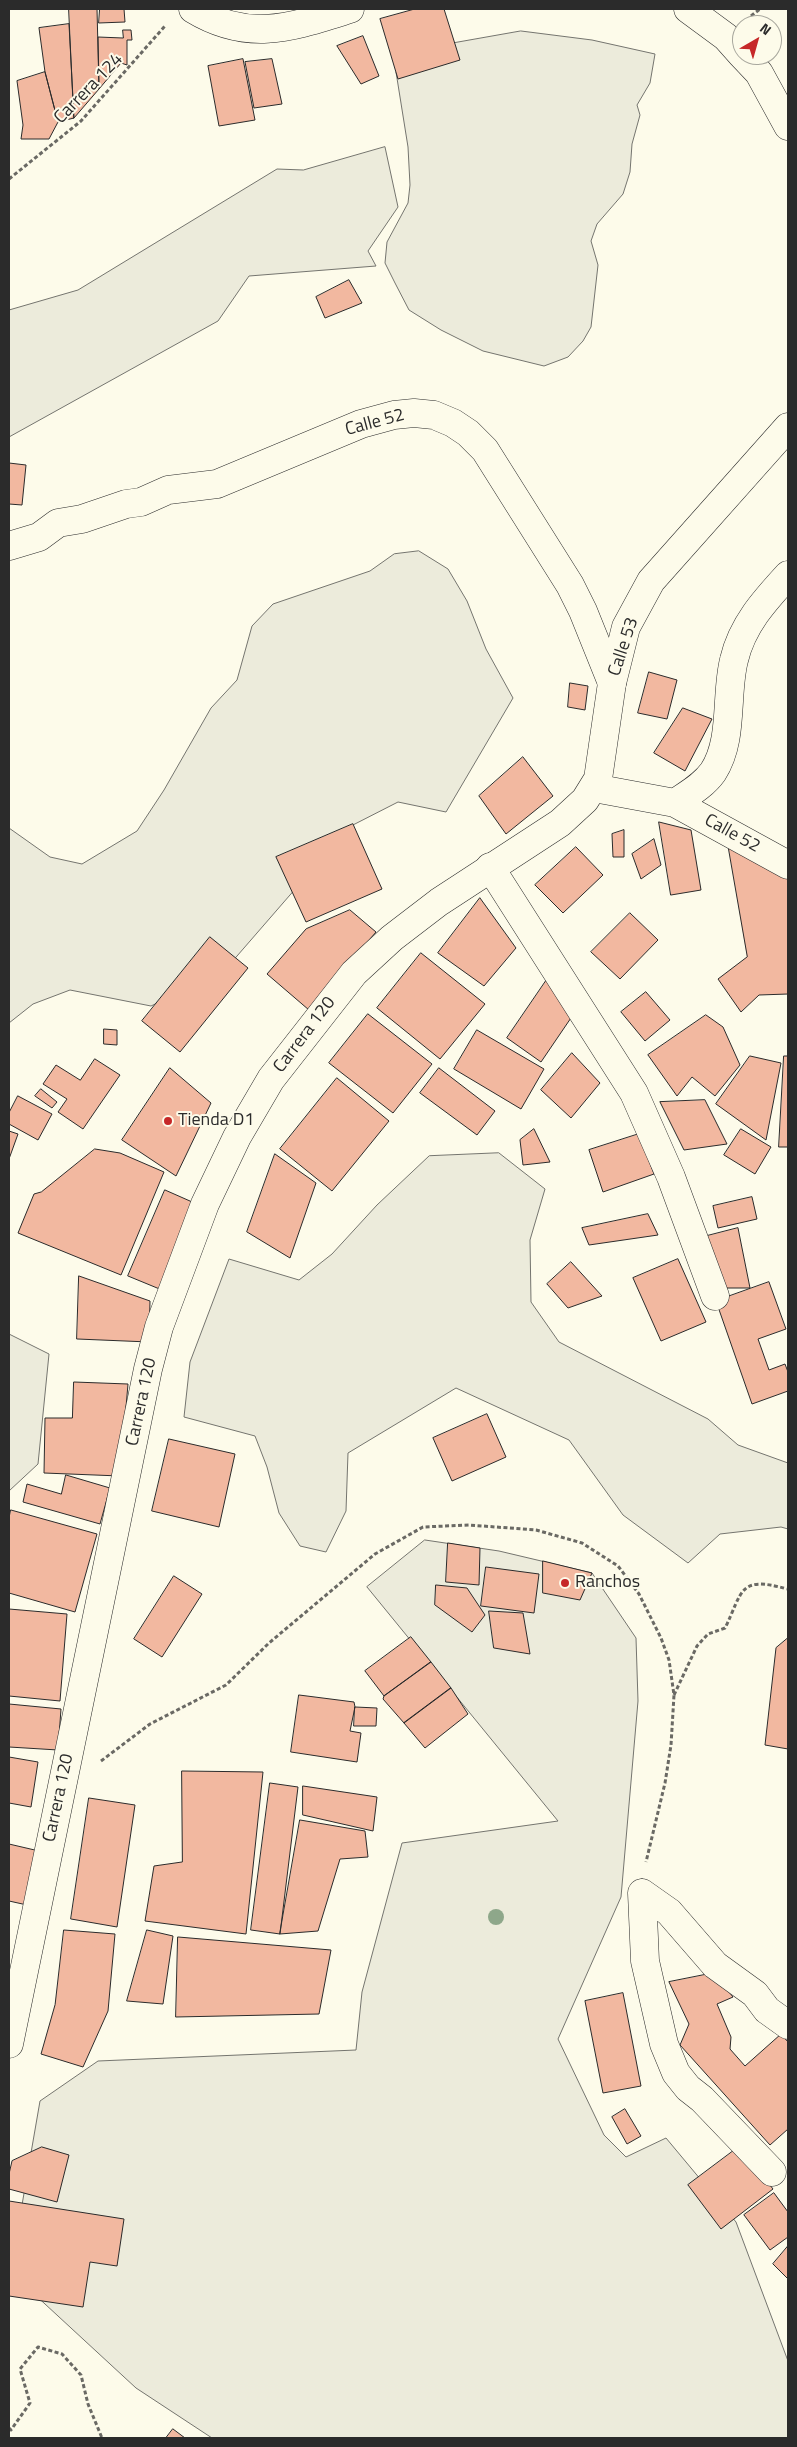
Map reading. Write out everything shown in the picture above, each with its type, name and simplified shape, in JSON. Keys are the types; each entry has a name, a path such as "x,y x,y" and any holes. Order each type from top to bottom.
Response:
{"street":[{"path":"193,9 223,25 254,30 297,26 350,9"},
{"path":"688,9 726,37 732,44"},
{"path":"751,65 759,74 788,126"},
{"name":"Calle 52","path":"9,546 39,537 58,522 82,519 126,504 141,502 168,490 217,484 310,444 378,418 414,413 434,415 453,423 468,433 485,450 570,585 583,611 612,683"},
{"name":"Calle 53","path":"490,867 560,823 573,812 594,788 600,772 612,683 626,627 651,582 788,427"},
{"path":"675,803 700,786 713,771 723,748 734,660 756,610 788,575"},
{"name":"Calle 52","path":"594,788 675,803 788,865"},
{"path":"490,867 634,1093 671,1177 715,1296"},
{"name":"Carrera 120","path":"9,2044 62,1782 159,1327 205,1204 237,1137 272,1079 354,972 408,926 490,867"},
{"path":"642,1893 669,1912 714,1965 754,1994 767,2010 788,2026"},
{"path":"642,1893 645,1961 664,2044 676,2073 688,2088 709,2106 772,2172"}],"path":[{"name":"Carrera 124","path":"9,179 82,121 168,24"},
{"path":"62,1782 92,1768 150,1724 226,1685 269,1643 375,1554 423,1527 469,1525 536,1530 582,1543 618,1566 639,1594 662,1638 669,1660 674,1695 668,1767 644,1868 642,1893"},
{"path":"674,1695 697,1646 708,1634 725,1628 742,1592 750,1586 758,1584 787,1589"},
{"path":"9,2428 11,2430 30,2403 20,2369 38,2347 62,2354 81,2375 88,2404 102,2438"}],"shaded area":[{"path":"521,31 592,40 655,54 650,83 637,105 640,115 632,144 630,172 623,194 597,224 591,241 598,265 591,327 583,341 568,357 544,366 483,351 441,330 409,310 385,263 387,242 408,203 410,185 408,147 396,72 442,45"},
{"path":"385,147 398,207 368,251 376,266 249,276 218,321 9,437 9,310 78,290 277,169 303,170"},
{"path":"419,551 448,569 467,601 486,649 513,698 446,812 398,802 349,827 224,971 151,1006 70,990 33,1004 9,1023 9,828 50,857 82,864 137,831 164,790 211,708 237,680 252,626 273,604 370,571 394,554"},
{"path":"499,1153 545,1189 530,1240 531,1302 559,1342 708,1419 738,1445 788,1463 788,1529 781,1527 720,1534 688,1563 623,1515 569,1440 456,1388 348,1453 346,1511 326,1552 300,1546 279,1513 267,1467 255,1436 184,1417 190,1362 229,1259 299,1280 332,1254 377,1205 429,1156"},
{"path":"9,1334 49,1354 38,1464 9,1491"},
{"path":"425,1540 499,1551 592,1573 636,1638 638,1701 621,1897 558,2039 604,2135 626,2157 666,2138 736,2222 788,2361 788,2438 212,2438 136,2388 19,2280 18,2228 40,2101 98,2061 356,2050 362,1992 402,1843 558,1821 367,1587"}],"building":[{"path":"69,9 97,9 99,89 74,118"},
{"path":"100,9 124,9 125,22 99,23"},
{"path":"415,9 444,9 460,60 398,79 380,19"},
{"path":"69,24 74,118 58,122 45,72 39,28"},
{"path":"123,30 131,30 132,40 127,40 127,65 121,63 99,89 98,37 123,38"},
{"path":"363,36 379,76 361,84 337,46"},
{"path":"243,59 255,120 219,126 208,66"},
{"path":"272,59 282,104 254,108 245,62"},
{"path":"45,72 58,122 49,139 21,139 23,125 17,81"},
{"path":"349,280 362,303 325,318 316,297"},
{"path":"9,463 26,465 22,505 9,504"},
{"path":"649,672 677,680 667,719 638,713"},
{"path":"570,683 588,686 585,710 568,707"},
{"path":"683,708 712,719 685,771 654,753"},
{"path":"523,757 553,796 506,834 479,796"},
{"path":"659,822 691,830 701,890 671,895"},
{"path":"353,824 382,889 306,922 276,857"},
{"path":"624,830 624,857 613,857 612,834"},
{"path":"726,833 788,871 788,994 759,995 741,1012 718,979 747,957"},
{"path":"654,839 661,865 641,879 632,854"},
{"path":"576,847 603,875 563,913 535,885"},
{"path":"480,898 516,948 484,986 438,953"},
{"path":"350,910 376,932 309,1010 267,974 306,929"},
{"path":"630,913 658,940 620,979 591,952"},
{"path":"210,937 248,968 180,1052 142,1021"},
{"path":"421,953 485,1004 440,1059 377,1008"},
{"path":"548,978 575,1012 541,1062 507,1038"},
{"path":"646,992 670,1020 645,1041 621,1012"},
{"path":"368,1014 432,1064 393,1113 329,1063"},
{"path":"706,1015 723,1027 740,1065 715,1096 692,1077 677,1096 648,1055"},
{"path":"104,1029 117,1030 117,1045 104,1044"},
{"path":"477,1030 544,1069 521,1109 454,1069"},
{"path":"572,1053 600,1083 571,1118 541,1090"},
{"path":"750,1056 781,1063 766,1140 716,1104"},
{"path":"784,1056 788,1056 788,1147 779,1147"},
{"path":"95,1059 120,1075 83,1129 58,1112 67,1099 43,1084 56,1065 80,1080"},
{"name":"Tienda D1","path":"170,1068 211,1103 176,1176 122,1140"},
{"path":"439,1068 495,1111 477,1135 420,1093"},
{"path":"337,1078 389,1121 332,1191 280,1149"},
{"path":"41,1089 57,1102 52,1108 35,1096"},
{"path":"18,1096 52,1114 38,1140 9,1124 9,1113"},
{"path":"705,1100 727,1144 684,1150 660,1102"},
{"path":"534,1129 550,1162 523,1165 520,1140"},
{"path":"741,1129 771,1147 755,1174 724,1155"},
{"path":"9,1131 18,1134 9,1159"},
{"path":"639,1134 654,1174 603,1192 589,1150"},
{"path":"95,1149 120,1153 164,1172 121,1275 18,1233 34,1194 41,1192"},
{"path":"275,1154 316,1183 290,1258 247,1232"},
{"path":"165,1190 199,1205 162,1290 128,1276"},
{"path":"752,1197 757,1219 718,1228 713,1206"},
{"path":"648,1214 658,1235 589,1245 582,1228"},
{"path":"738,1228 750,1288 722,1288 707,1236"},
{"path":"678,1259 706,1322 661,1341 633,1278"},
{"path":"571,1262 602,1296 568,1308 547,1284"},
{"path":"79,1276 150,1301 149,1342 77,1339"},
{"path":"769,1282 786,1329 758,1339 769,1370 785,1364 788,1372 788,1391 752,1404 716,1301"},
{"path":"74,1382 128,1384 120,1476 44,1473 45,1418 72,1418"},
{"path":"487,1414 506,1457 452,1481 433,1438"},
{"path":"169,1439 235,1454 219,1527 152,1511"},
{"path":"66,1475 110,1488 100,1524 23,1502 27,1484 61,1494"},
{"path":"11,1510 97,1534 75,1612 9,1593 9,1518"},
{"path":"448,1543 480,1548 479,1585 446,1582"},
{"name":"Ranchos","path":"543,1561 592,1573 580,1600 543,1593"},
{"path":"486,1567 539,1574 534,1613 481,1606"},
{"path":"174,1576 202,1594 162,1657 134,1639"},
{"path":"436,1585 467,1588 485,1615 472,1632 435,1605"},
{"path":"9,1609 67,1614 60,1701 9,1696"},
{"path":"489,1611 523,1613 530,1654 494,1648"},
{"path":"411,1637 431,1662 384,1696 365,1671"},
{"path":"788,1638 788,1749 765,1745 776,1648"},
{"path":"431,1662 451,1688 404,1723 383,1699 384,1696"},
{"path":"451,1688 468,1714 425,1748 404,1723"},
{"path":"299,1695 354,1702 355,1707 350,1731 361,1733 357,1762 291,1752"},
{"path":"9,1704 61,1709 58,1750 9,1747"},
{"path":"355,1707 377,1708 376,1726 354,1726"},
{"path":"9,1757 38,1762 31,1807 9,1803"},
{"path":"182,1771 263,1772 246,1934 145,1921 154,1866 182,1862"},
{"path":"270,1783 298,1787 280,1934 251,1930"},
{"path":"303,1786 377,1797 373,1831 303,1815"},
{"path":"89,1798 135,1805 117,1927 71,1919"},
{"path":"300,1820 365,1831 368,1857 340,1859 318,1931 280,1934"},
{"path":"9,1844 39,1851 27,1905 9,1901"},
{"path":"64,1930 115,1934 108,2011 83,2067 41,2054 55,2005"},
{"path":"147,1930 173,1936 163,2004 127,2001"},
{"path":"178,1937 331,1950 319,2014 176,2017"},
{"path":"714,1973 733,1997 717,2004 731,2037 730,2049 745,2066 781,2034 788,2042 788,2129 770,2145 680,2045 689,2024 669,1982"},
{"path":"623,1993 641,2086 603,2093 585,2001"},
{"path":"625,2109 641,2136 627,2144 612,2117"},
{"path":"740,2146 773,2189 721,2229 688,2185"},
{"path":"42,2147 69,2155 57,2202 9,2189 9,2174 12,2161"},
{"path":"774,2193 788,2212 788,2237 770,2250 744,2215"},
{"path":"9,2201 124,2219 117,2266 90,2262 83,2307 9,2296"},
{"path":"788,2246 788,2279 773,2264"},
{"path":"173,2429 185,2438 166,2438"}],"place":[{"name":"Tienda D1","path":"168,1121"},
{"name":"Ranchos","path":"565,1583"}]}
